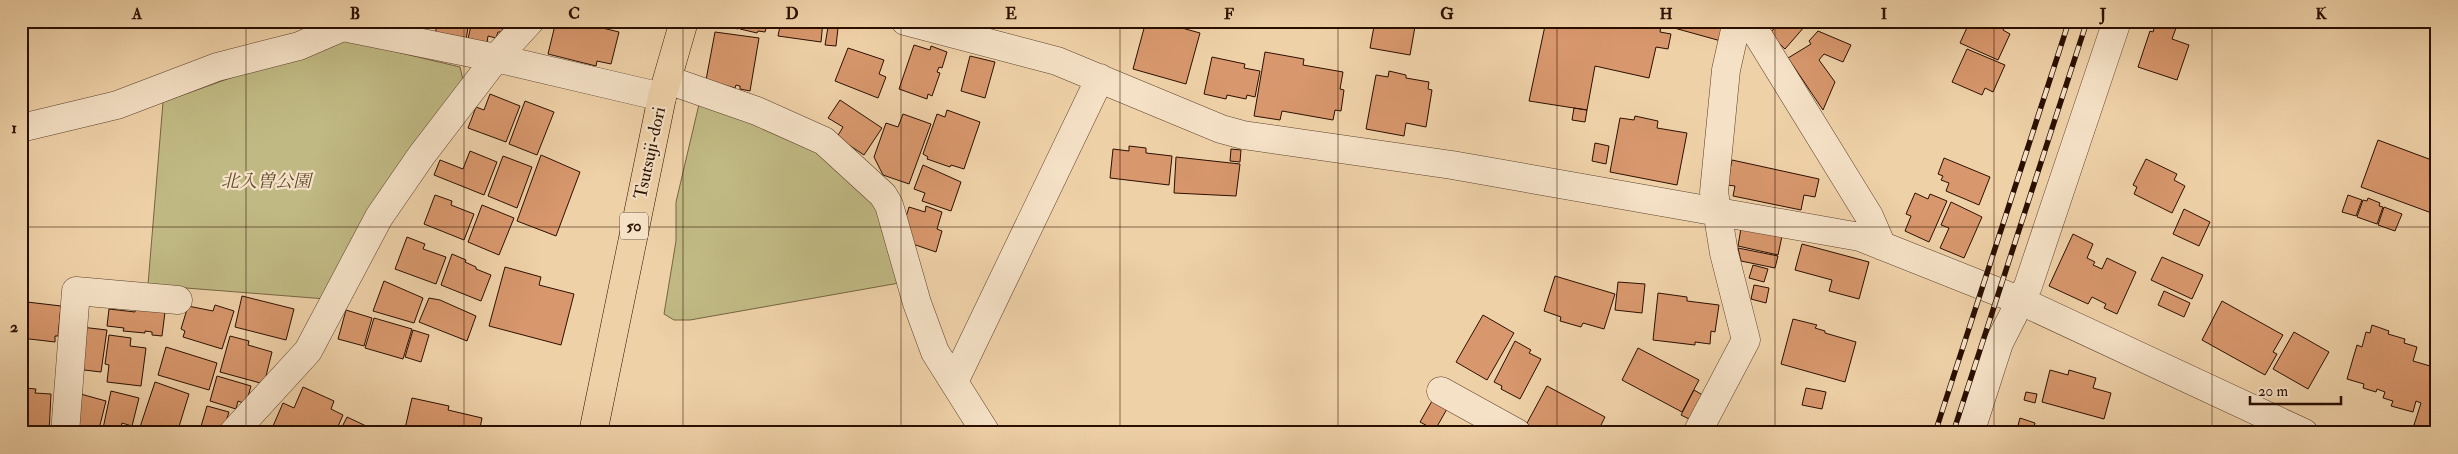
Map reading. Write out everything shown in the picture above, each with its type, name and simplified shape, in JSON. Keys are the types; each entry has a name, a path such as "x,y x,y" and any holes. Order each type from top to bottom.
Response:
{"main road":[{"name":"Tsutsuji-dori","path":"593,433 665,89 684,21"}],"street":[{"path":"233,433 308,351 379,218 421,156 496,58 530,21"},
{"path":"905,21 1057,61 1242,136 1452,165 1718,210 1860,237 2021,301 2304,433"},
{"path":"1697,433 1746,340 1724,253 1714,192 1726,70 1738,21"},
{"path":"1749,21 1869,216 1882,246"},
{"path":"1970,433 1999,344 2021,301 2117,21"},
{"path":"21,128 118,105 218,67 300,46 343,27 496,58 665,89 757,111 824,141 882,195 889,204 917,303 935,352 986,433"},
{"path":"954,382 1100,78"},
{"path":"65,433 76,291 178,300"},
{"path":"1441,391 1516,433"}],"green space":[{"name":"北入曽公園","path":"346,40 460,67 463,80 326,299 148,285 163,102 334,41"},
{"path":"700,100 822,147 883,210 899,283 690,320 674,320 664,314 676,241 676,202"}],"building":[{"path":"438,21 469,21 466,40 435,34"},
{"path":"472,21 509,21 507,26 503,26 502,32 498,32 496,38 488,36 487,43 468,39"},
{"path":"556,21 591,21 590,25 619,32 611,64 597,61 596,66 548,54"},
{"path":"720,21 740,21 738,29 719,24"},
{"path":"742,21 778,21 777,28 767,25 765,32 758,31 757,33 740,29"},
{"path":"781,21 823,21 821,42 778,36"},
{"path":"1146,21 1157,21 1200,33 1186,84 1133,69"},
{"path":"1375,21 1416,21 1410,55 1370,48"},
{"path":"1546,21 1636,21 1661,26 1660,32 1671,34 1668,49 1656,47 1649,78 1595,66 1587,110 1529,101"},
{"path":"1649,21 1725,21 1721,41"},
{"path":"1781,21 1800,21 1805,26 1785,49 1769,34"},
{"path":"1970,21 2007,21 2003,30 2010,34 1998,60 1960,43"},
{"path":"2156,22 2176,28 2172,39 2189,45 2177,80 2138,67 2150,31 2153,32"},
{"path":"828,27 838,28 836,46 825,45"},
{"path":"1818,31 1851,45 1843,62 1824,54 1819,60 1835,82 1823,110 1788,58 1811,44 1809,41"},
{"path":"715,32 759,38 750,91 740,89 740,86 736,85 735,88 706,80"},
{"path":"914,45 930,50 931,46 947,52 942,68 939,67 937,72 940,73 932,96 928,94 927,99 899,89"},
{"path":"848,48 884,60 879,74 886,77 878,98 835,81"},
{"path":"1967,49 2005,65 1993,92 1985,88 1982,95 1952,82"},
{"path":"1265,52 1304,59 1303,65 1343,72 1340,89 1344,90 1341,111 1335,110 1333,120 1282,111 1280,120 1254,116"},
{"path":"970,56 995,62 985,98 961,91"},
{"path":"1212,57 1245,64 1244,68 1260,71 1255,97 1247,95 1246,99 1227,95 1226,99 1204,94"},
{"path":"1389,71 1406,75 1406,78 1429,82 1428,89 1432,90 1426,127 1406,123 1404,136 1366,129 1376,75 1388,77"},
{"path":"490,94 520,106 506,142 468,128 476,107 484,110"},
{"path":"840,100 882,128 864,155 837,137 843,127 828,118"},
{"path":"525,101 554,112 537,155 509,144"},
{"path":"1574,108 1587,110 1585,122 1572,120"},
{"path":"947,110 980,122 964,169 951,165 950,167 927,159 928,157 923,154 937,114 945,117"},
{"path":"903,114 931,124 909,184 883,175 874,157 886,123 898,127"},
{"path":"1635,116 1658,121 1657,128 1687,133 1677,185 1610,172 1620,118 1634,120"},
{"path":"2378,140 2437,162 2437,215 2361,187"},
{"path":"1595,143 1609,146 1606,164 1592,161"},
{"path":"1129,146 1146,148 1146,153 1172,156 1169,185 1110,178 1113,149 1129,151"},
{"path":"1231,149 1241,150 1240,162 1230,161"},
{"path":"470,151 497,162 484,195 434,175 440,160 463,169"},
{"path":"541,155 580,172 556,236 517,221"},
{"path":"503,156 532,167 517,208 488,196"},
{"path":"1176,157 1240,164 1236,196 1174,193"},
{"path":"1944,158 1990,177 1979,205 1946,191 1949,183 1941,180 1943,176 1938,174"},
{"path":"2146,159 2177,174 2174,180 2185,186 2172,213 2134,194 2137,187 2133,185"},
{"path":"1732,160 1819,179 1815,197 1804,195 1801,210 1733,196 1735,186 1727,185"},
{"path":"923,165 961,182 951,211 922,201 925,193 914,189"},
{"path":"1915,193 1928,199 1930,194 1947,201 1929,242 1905,231 1911,216 1906,214"},
{"path":"435,195 452,201 451,205 474,214 464,240 424,224"},
{"path":"2348,195 2362,200 2356,216 2342,212"},
{"path":"2368,198 2380,203 2379,206 2383,207 2377,224 2357,217 2363,200 2367,201"},
{"path":"1951,202 1982,217 1964,258 1940,248 1949,228 1941,225"},
{"path":"482,205 514,218 499,255 468,242"},
{"path":"926,206 942,212 937,229 942,231 936,252 907,242 903,227 909,207 925,212"},
{"path":"2384,207 2402,214 2395,231 2378,225"},
{"path":"2184,209 2210,222 2199,246 2173,234"},
{"path":"1741,228 1782,236 1778,255 1738,246"},
{"path":"2073,234 2093,244 2087,258 2095,262 2093,265 2102,269 2107,258 2136,272 2117,314 2104,308 2106,304 2092,297 2088,304 2049,286"},
{"path":"407,237 425,244 423,249 446,257 436,284 395,269"},
{"path":"1802,244 1869,262 1859,299 1829,291 1832,280 1795,270"},
{"path":"1738,248 1778,256 1775,268 1741,261"},
{"path":"452,254 466,260 465,262 476,267 476,269 491,275 481,301 441,285"},
{"path":"2162,257 2203,275 2192,299 2151,280"},
{"path":"1753,265 1768,269 1764,282 1749,278"},
{"path":"505,267 541,277 539,285 574,294 561,345 489,326"},
{"path":"1555,276 1615,294 1604,329 1583,323 1581,327 1560,321 1561,317 1544,311"},
{"path":"384,281 423,298 414,323 373,311"},
{"path":"1618,282 1645,284 1642,313 1615,310"},
{"path":"1754,285 1769,288 1766,303 1751,299"},
{"path":"2164,291 2190,303 2184,317 2158,305"},
{"path":"1658,293 1687,297 1687,301 1719,305 1715,332 1711,331 1710,344 1695,342 1695,345 1653,340"},
{"path":"21,296 28,297 27,302 61,306 58,336 55,336 55,342 21,338"},
{"path":"242,296 294,309 286,340 235,327"},
{"path":"429,298 440,300 476,316 467,341 419,322"},
{"path":"2222,301 2283,335 2273,352 2277,354 2265,375 2202,340"},
{"path":"215,305 234,311 222,349 183,337 185,331 181,329 188,306 213,311"},
{"path":"109,309 135,312 135,309 165,312 162,336 152,335 152,332 123,331 124,328 107,326"},
{"path":"346,310 372,318 364,346 338,339"},
{"path":"1483,315 1514,333 1487,380 1456,362"},
{"path":"374,318 412,329 403,359 365,348"},
{"path":"1793,319 1817,325 1815,328 1825,331 1825,333 1856,342 1845,382 1781,364"},
{"path":"2372,325 2389,331 2388,334 2405,339 2404,343 2417,347 2413,361 2437,368 2437,432 2414,425 2421,403 2416,401 2413,412 2391,406 2393,401 2383,398 2385,392 2377,389 2376,392 2363,388 2364,384 2347,379 2357,345 2362,347 2366,332 2370,333"},
{"path":"81,327 107,330 101,372 76,369"},
{"path":"413,330 429,335 421,362 405,357"},
{"path":"2294,332 2329,352 2308,389 2273,369"},
{"path":"109,335 131,338 130,346 146,348 141,386 107,382 109,365 105,364"},
{"path":"230,336 249,341 248,345 272,352 264,384 220,372"},
{"path":"1515,341 1531,350 1529,353 1541,359 1520,399 1501,389 1502,386 1494,382"},
{"path":"166,347 217,363 209,390 158,375"},
{"path":"1638,348 1699,380 1682,412 1622,380"},
{"path":"2050,370 2068,375 2069,370 2096,378 2093,388 2111,393 2104,419 2042,402"},
{"path":"217,376 251,386 246,404 238,401 236,409 210,401"},
{"path":"155,382 189,394 177,433 147,433 139,430"},
{"path":"1547,386 1605,417 1597,433 1534,433 1530,431 1532,428 1526,425"},
{"path":"303,387 334,401 331,409 343,415 335,433 270,433 283,403 294,408"},
{"path":"24,388 36,389 35,393 51,394 49,433 21,433 21,393 23,393"},
{"path":"1806,388 1826,392 1822,409 1802,405"},
{"path":"1694,390 1706,397 1693,421 1681,415"},
{"path":"111,391 139,398 132,426 122,423 119,433 102,433"},
{"path":"2026,392 2037,394 2035,403 2024,400"},
{"path":"77,393 106,401 98,433 78,431"},
{"path":"412,398 449,406 448,410 482,418 479,433 404,433"},
{"path":"1432,401 1447,409 1435,430 1420,422"},
{"path":"207,406 229,412 224,428 218,433 199,433"},
{"path":"347,417 381,433 339,433"},
{"path":"2020,418 2035,423 2034,427 2049,433 2016,433"}],"railway":[{"path":"1935,433 2069,21"},
{"path":"1953,433 2087,21"}]}
